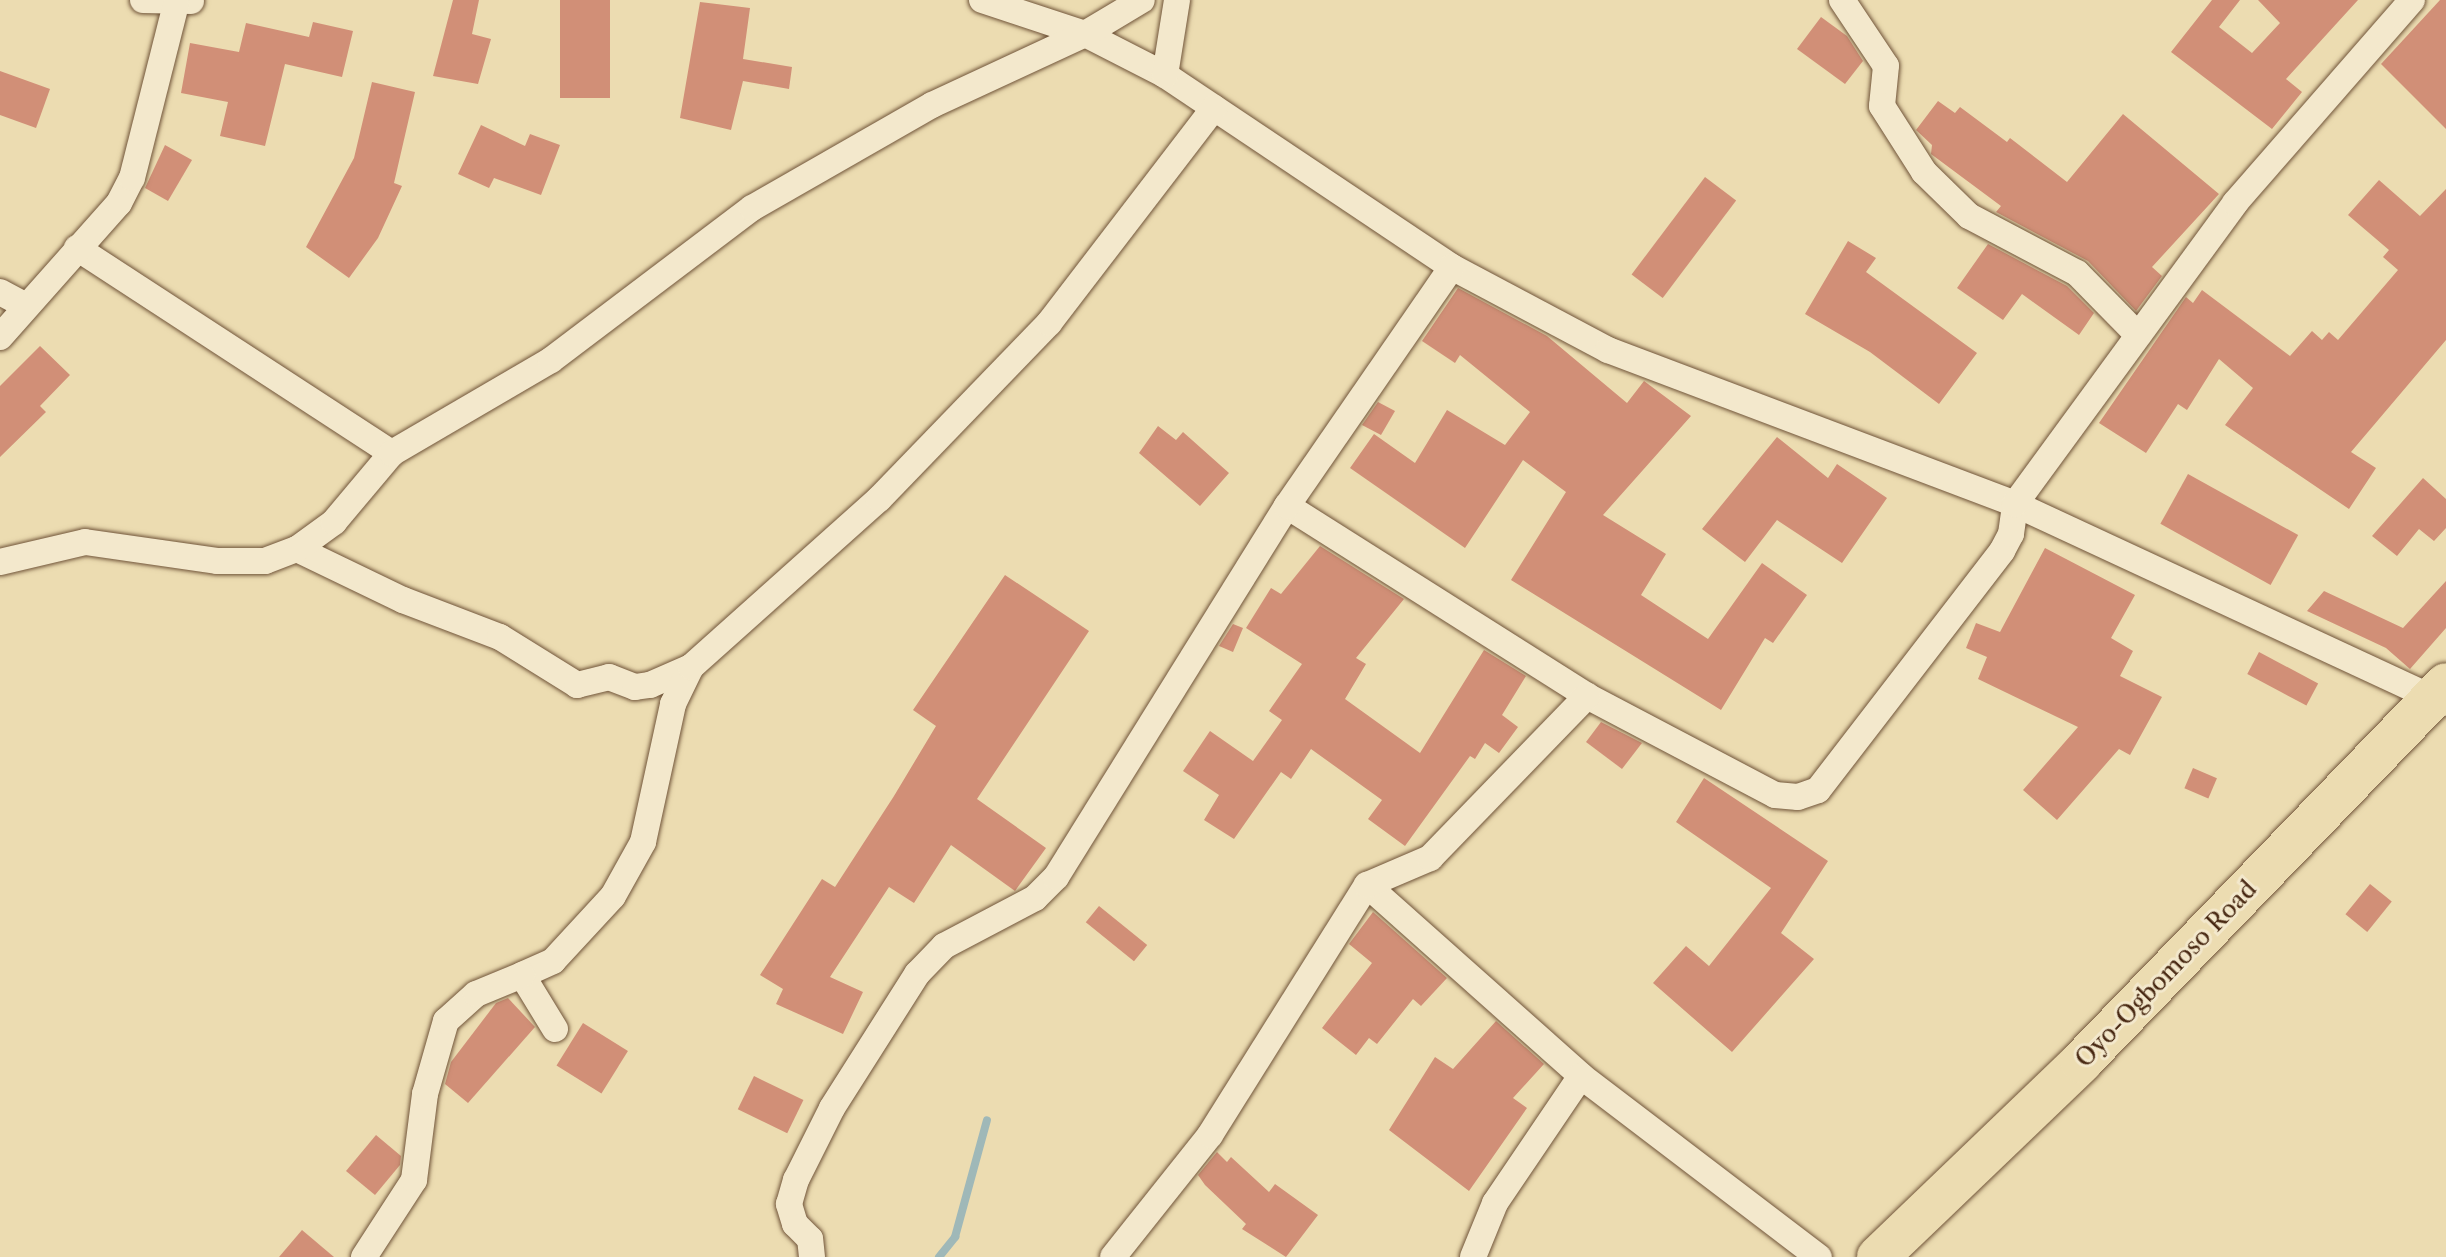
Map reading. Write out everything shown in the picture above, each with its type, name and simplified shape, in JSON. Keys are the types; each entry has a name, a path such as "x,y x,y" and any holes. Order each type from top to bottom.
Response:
{"highway":[{"name":"Oyo-Ogbomoso Road","path":"1878,1257 2081,1062 2441,696"}],"street":[{"path":"0,337 24,305 119,203 132,178 185,2 143,0"},
{"path":"982,0 1085,34 1165,75 1452,267 1608,350 2015,504 2441,696"},
{"path":"0,562 85,542 217,561 265,561 297,549 334,522 392,453 551,360 752,208 932,105 1085,34 1142,0"},
{"path":"1165,75 1177,0"},
{"path":"1842,0 1886,66 1882,106 1924,172 1969,216 2077,273 2138,335"},
{"path":"1287,506 1587,696 1775,795 1798,797 1818,790 2002,551 2011,534 2015,504 2235,203 2412,0"},
{"path":"297,549 403,600 500,637 577,685 609,677 635,687 650,685 691,667 879,499 1049,323 1214,108"},
{"path":"77,248 392,453"},
{"path":"812,1257 810,1239 795,1224 789,1204 792,1192 832,1108 917,974 944,946 1035,898 1056,877 1287,506 1452,267"},
{"path":"0,292 24,305"},
{"path":"364,1257 414,1180 425,1094 446,1021 476,994 553,961 613,896 643,842 673,704 691,667"},
{"path":"1113,1257 1210,1135 1367,885 1439,850 1587,696"},
{"path":"1367,885 1581,1076 1819,1257"},
{"path":"522,975 555,1029"},
{"path":"1473,1257 1495,1203 1581,1076"}],"building":[{"path":"453,0 479,0 472,34 491,39 478,84 433,76"},
{"path":"560,0 610,0 610,98 560,98"},
{"path":"2212,0 2240,0 2219,27 2252,53 2280,23 2258,0 2358,0 2286,79 2302,92 2272,129 2171,52"},
{"path":"2440,0 2446,0 2446,129 2381,64"},
{"path":"700,2 750,8 743,59 792,67 789,89 743,81 731,130 680,118"},
{"path":"1821,17 1847,36 1863,61 1845,84 1797,49"},
{"path":"313,22 353,31 342,77 285,64 265,146 220,136 228,102 181,93 190,43 239,52 246,23 309,37"},
{"path":"0,71 50,89 36,128 0,115"},
{"path":"372,82 415,92 394,183 402,186 378,238 349,278 306,247 354,158"},
{"path":"1938,101 1955,113 1960,107 2007,142 2010,138 2067,182 2123,114 2219,194 2152,267 2162,276 2136,311 2088,261 1996,212 2001,206 1931,154 1932,145 1916,130"},
{"path":"481,125 525,146 530,134 560,145 541,195 494,178 489,188 458,174"},
{"path":"165,145 192,160 168,201 145,188"},
{"path":"1705,177 1736,200 1663,298 1632,274"},
{"path":"2379,180 2420,216 2446,189 2446,340 2351,452 2376,468 2349,509 2225,425 2253,388 2219,359 2187,410 2178,404 2146,453 2099,423 2186,297 2193,303 2202,290 2290,356 2312,331 2322,340 2329,332 2338,340 2398,270 2383,257 2389,250 2348,215"},
{"path":"1848,241 1876,258 1866,272 1977,353 1939,404 1870,352 1805,314"},
{"path":"1988,244 2067,286 2094,313 2079,335 2022,294 2003,320 1957,288"},
{"path":"1458,288 1547,336 1627,403 1644,381 1691,416 1603,515 1666,554 1641,595 1708,639 1762,563 1807,595 1773,643 1765,638 1721,710 1511,580 1566,492 1523,460 1465,548 1350,468 1374,434 1415,463 1447,410 1505,445 1530,412 1460,355 1455,363 1422,341"},
{"path":"40,346 70,375 40,406 46,412 0,457 0,386"},
{"path":"1378,402 1395,411 1381,435 1362,425"},
{"path":"1158,426 1176,440 1183,432 1229,473 1200,506 1139,453"},
{"path":"1777,437 1828,478 1837,464 1887,498 1842,563 1777,520 1745,562 1702,529"},
{"path":"2188,474 2298,535 2271,585 2160,524"},
{"path":"2423,478 2446,499 2446,528 2434,541 2419,529 2397,556 2372,536"},
{"path":"1320,546 1404,599 1356,658 1366,664 1345,699 1420,753 1484,650 1526,676 1502,715 1518,727 1499,753 1485,743 1475,759 1470,756 1405,846 1368,819 1382,800 1311,749 1291,779 1281,772 1234,839 1204,820 1219,795 1183,771 1210,731 1253,761 1282,720 1269,711 1302,664 1246,628 1271,588 1281,594"},
{"path":"2045,548 2135,595 2111,638 2133,651 2120,676 2162,697 2130,755 2119,749 2057,820 2023,790 2078,727 1978,679 1987,657 1966,648 1976,623 2000,632"},
{"path":"1005,575 1089,631 977,799 1046,848 1015,891 951,845 914,903 889,887 830,977 863,992 843,1034 776,1004 783,989 760,975 822,879 835,887 894,796 936,726 913,710"},
{"path":"2446,581 2446,628 2410,669 2386,648 2307,611 2324,591 2403,628"},
{"path":"1233,624 1243,628 1233,652 1219,646"},
{"path":"2259,652 2318,683 2306,706 2247,674"},
{"path":"1601,722 1642,743 1622,769 1586,742"},
{"path":"2193,768 2217,778 2208,798 2184,788"},
{"path":"1704,778 1828,861 1781,933 1814,959 1732,1052 1653,983 1686,946 1709,966 1771,888 1676,822"},
{"path":"2370,884 2392,902 2367,932 2345,914"},
{"path":"1099,906 1147,945 1134,961 1086,922"},
{"path":"1373,912 1447,978 1421,1006 1413,999 1377,1044 1369,1038 1356,1055 1322,1028 1372,963 1349,944"},
{"path":"508,998 535,1027 468,1103 445,1084 451,1062 496,1003"},
{"path":"1496,1021 1544,1064 1513,1098 1527,1108 1469,1191 1389,1130 1435,1057 1453,1069"},
{"path":"583,1023 628,1051 601,1093 557,1065"},
{"path":"754,1076 803,1100 787,1133 738,1109"},
{"path":"376,1135 401,1156 400,1165 375,1195 346,1171"},
{"path":"1217,1152 1227,1162 1231,1157 1269,1192 1275,1184 1318,1215 1286,1257 1242,1229 1246,1224 1198,1175"},
{"path":"302,1230 334,1257 279,1257"}],"waterway":[{"path":"939,1257 955,1237 987,1120"}]}
